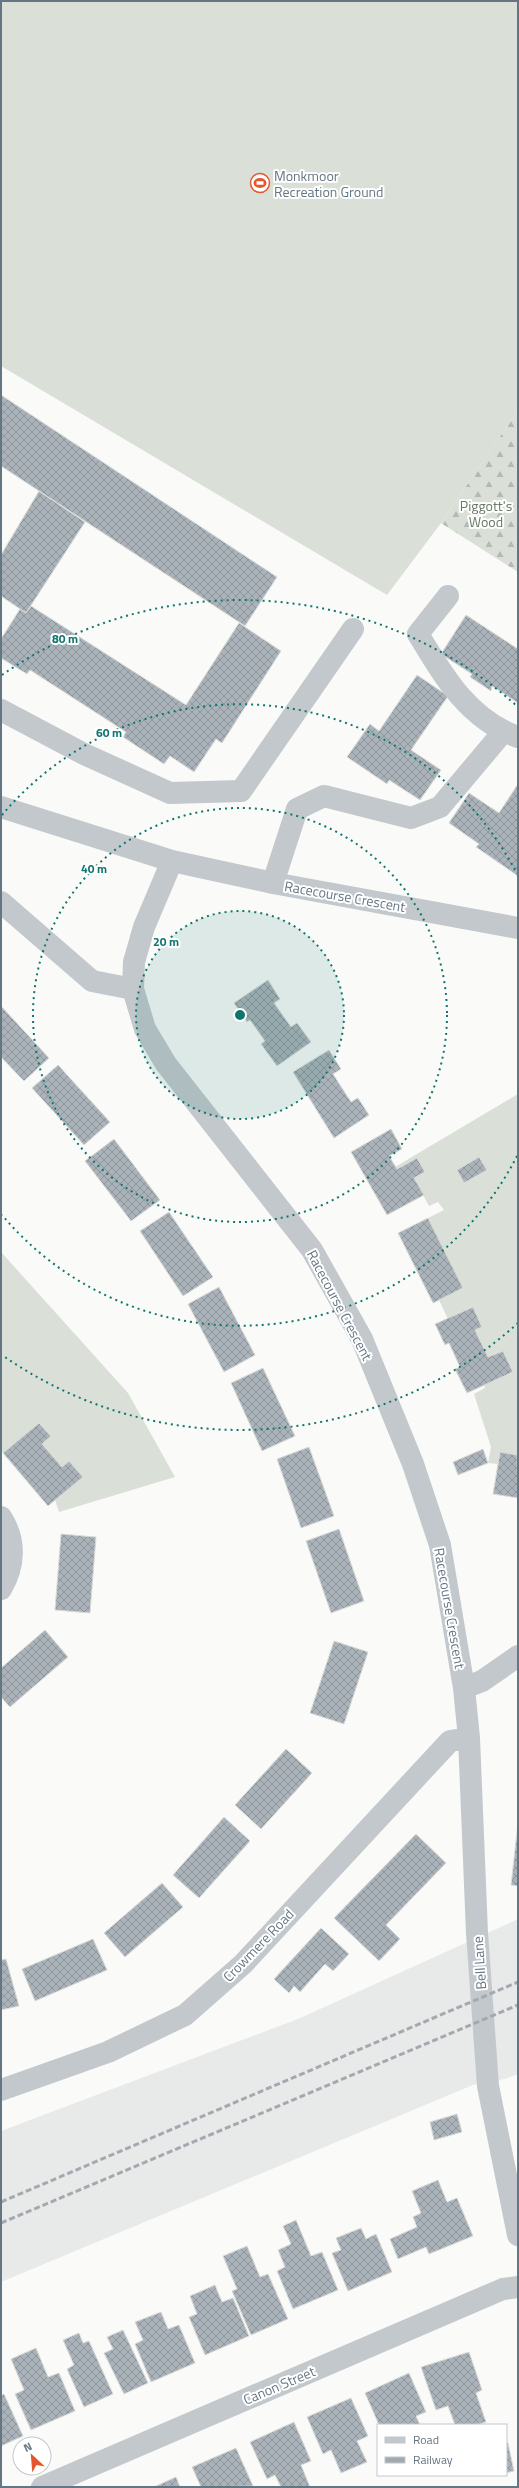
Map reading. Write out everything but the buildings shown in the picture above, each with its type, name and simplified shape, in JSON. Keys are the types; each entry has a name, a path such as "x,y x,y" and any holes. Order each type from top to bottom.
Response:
{"street":[{"path":"273,883 297,809 324,796 411,818 440,806 510,734 468,706 444,678 418,634 448,596"},
{"path":"1,710 84,754 170,793 241,791 353,629"},
{"name":"Racecourse Crescent","path":"1,807 172,862 273,883 518,928"},
{"name":"Racecourse Crescent","path":"172,862 144,927 134,962 134,990 145,1029 166,1064 312,1250 362,1339 413,1464 440,1545 464,1688"},
{"path":"1,902 92,981 134,990"},
{"path":"1,1517 9,1529 13,1558 7,1579 1,1589"},
{"path":"464,1688 482,1681 518,1656"},
{"name":"Bell Lane","path":"464,1688 468,1738 477,1933 488,2086 518,2229"},
{"name":"Crowmere Road","path":"1,2090 108,2052 185,2015 243,1964 450,1742 468,1738"},
{"name":"Canon Street","path":"42,2487 503,2289 518,2287"}],"shaded area":[{"path":"518,1919 518,2074 505,2079 473,2085 1,2282 1,2131 298,2019"}],"green space":[{"name":"Monkmoor Recreation Ground","path":"1,1 518,1 518,410 441,523 387,595 1,366"},
{"name":"Piggott's Wood","path":"518,410 518,572 441,523"},
{"path":"518,1094 518,1462 500,1452 498,1464 488,1463 491,1447 474,1394 485,1388 484,1385 513,1372 503,1351 488,1357 475,1330 482,1327 448,1319 439,1300 462,1287 428,1218 444,1210 438,1202 429,1206 414,1178 425,1172 417,1158 397,1169 395,1167"},
{"path":"1,1252 128,1393 175,1477 59,1512 55,1500 82,1477 69,1461 62,1467 42,1444 51,1436 40,1423 3,1453 1,1450"}],"railway":[{"path":"1,2202 518,1982"},
{"path":"1,2223 518,2005"}],"place":[{"name":"Monkmoor Recreation Ground","path":"260,183"}]}
